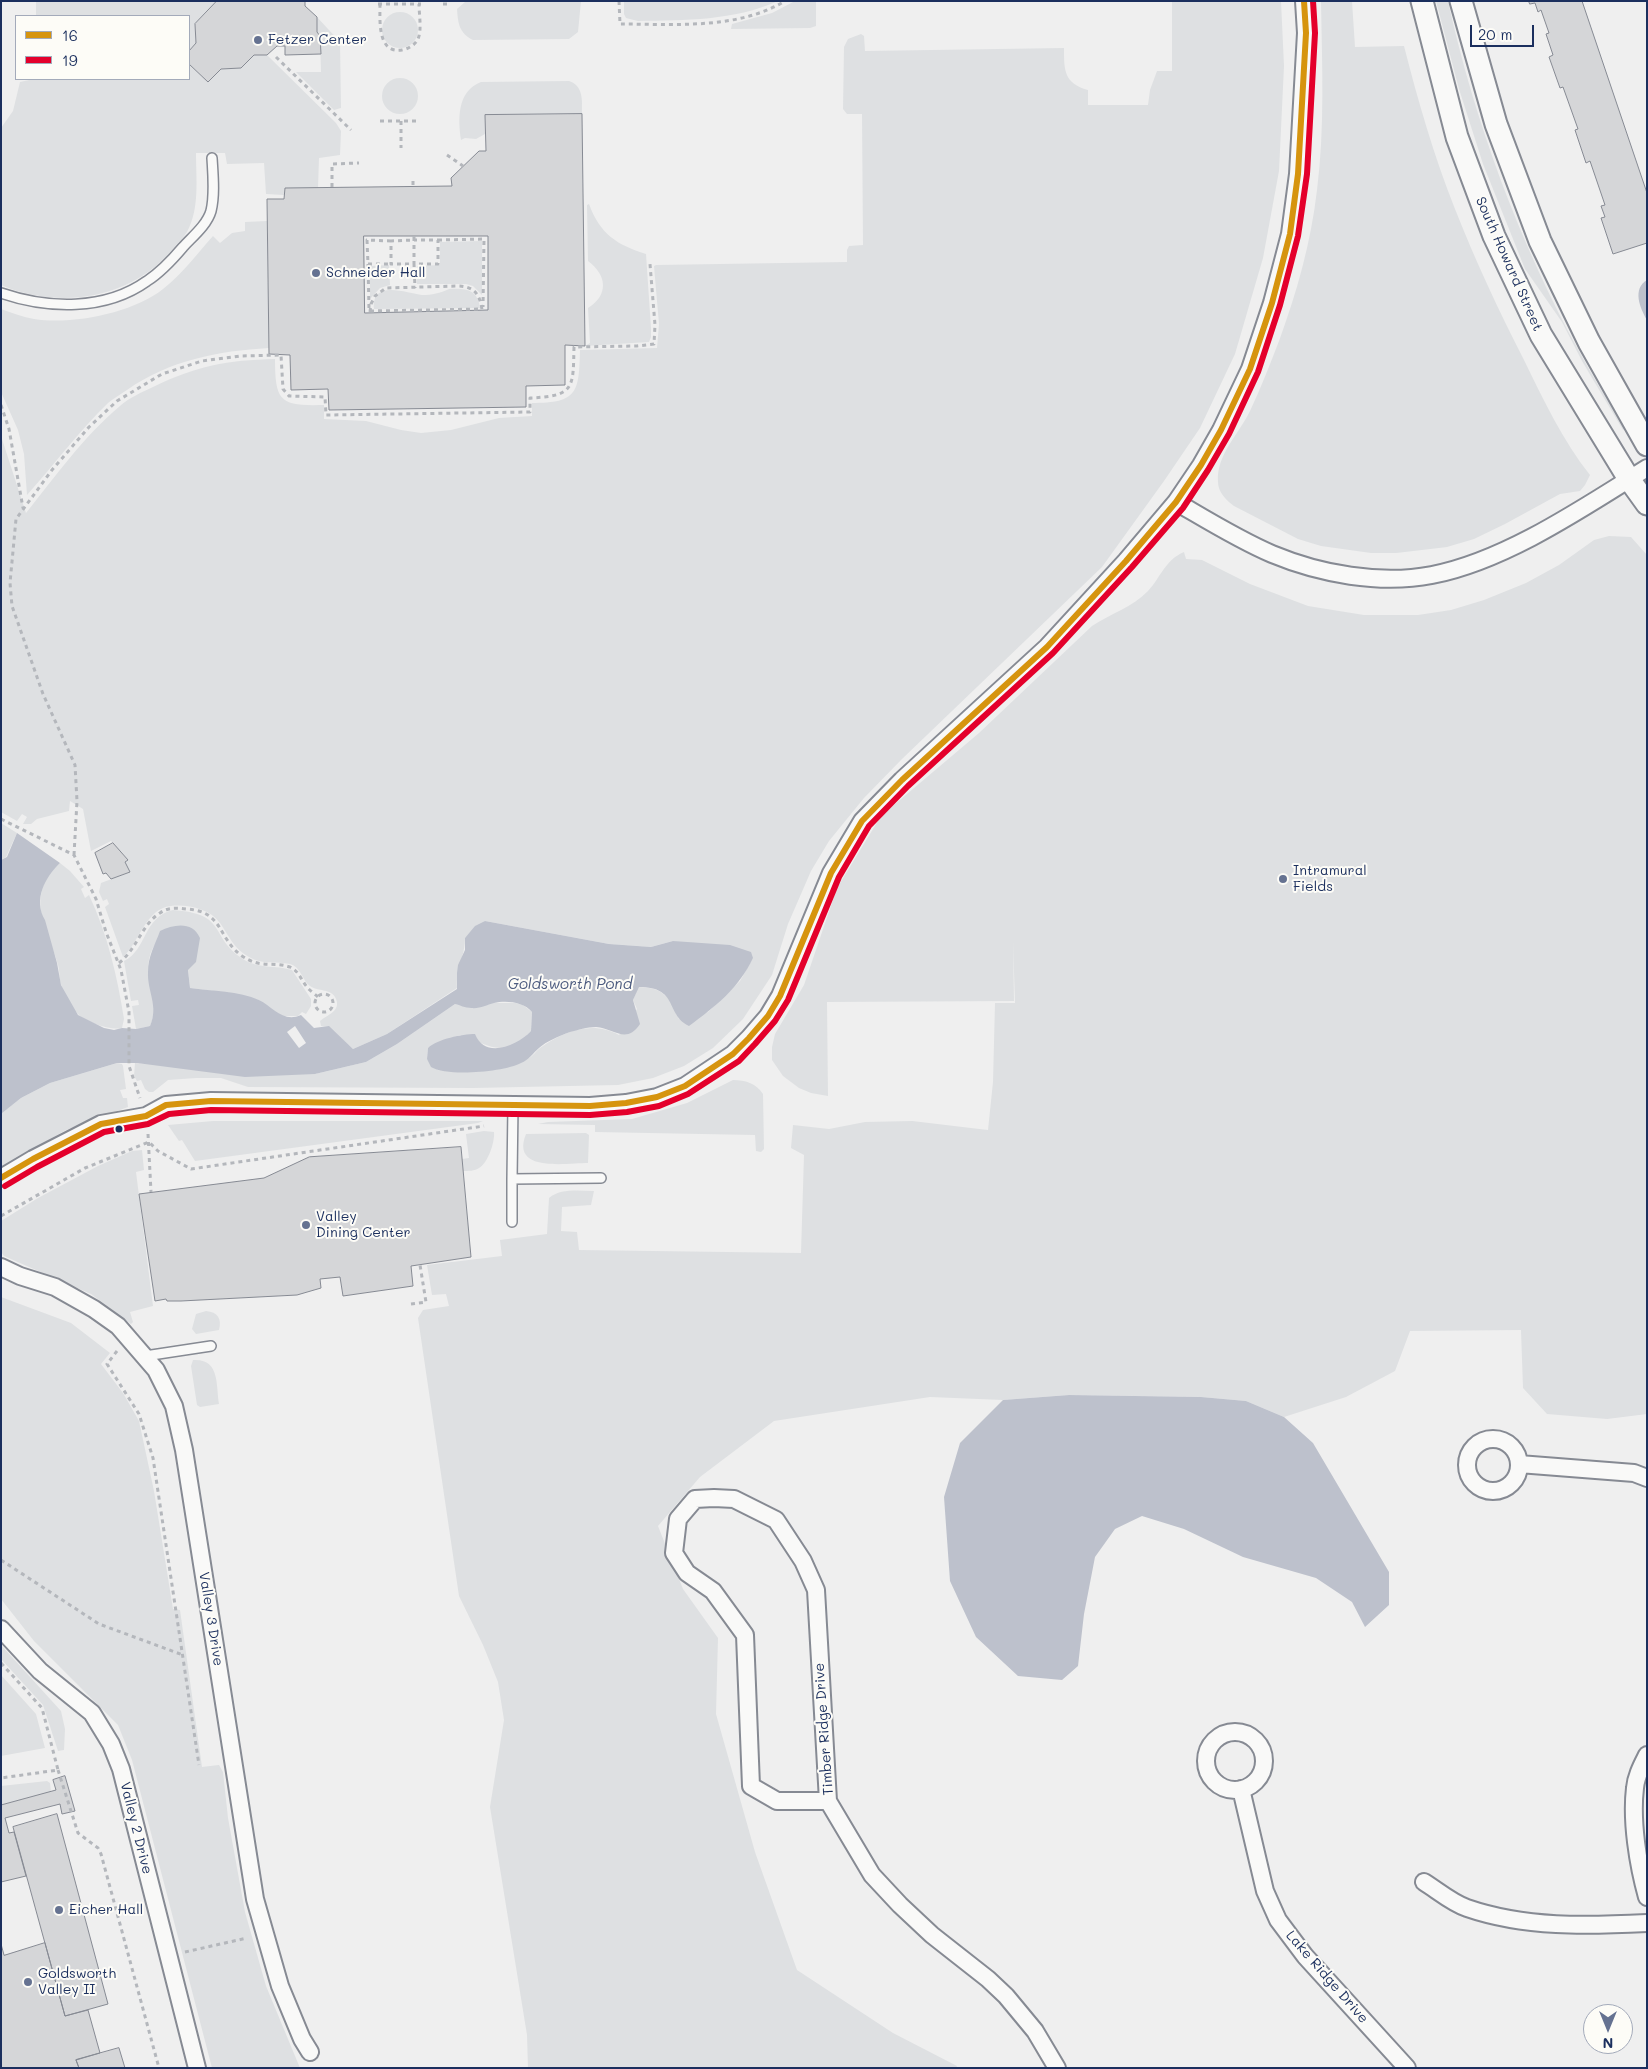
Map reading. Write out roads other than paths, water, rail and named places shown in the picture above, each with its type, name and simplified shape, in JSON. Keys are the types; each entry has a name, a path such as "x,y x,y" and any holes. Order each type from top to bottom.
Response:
{"street":[{"path":"1,1178 33,1158 101,1124 146,1116 166,1105 211,1101 590,1106 657,1096 685,1086 733,1054 768,1016 780,996 831,873 862,821 902,780 1047,647 1126,561 1176,502 1201,465 1220,430 1250,369 1272,303 1290,234 1298,174 1306,33 1304,1"},
{"name":"South Howard Street","path":"1422,1 1457,138 1494,236 1541,335 1629,479 1647,504"},
{"path":"1461,1 1496,124 1540,241 1589,342 1647,445"},
{"path":"1176,502 1217,526 1272,554 1329,571 1363,577 1400,579 1431,576 1481,561 1506,550 1647,468"},
{"name":"Valley 3 Drive","path":"1,1267 20,1276 55,1287 94,1309 118,1326 156,1370 174,1406 184,1450 255,1899 280,1986 302,2039 310,2052"},
{"path":"1519,1464 1634,1473 1647,1478"},
{"name":"Timber Ridge Drive","path":"828,1801 777,1801 750,1786 745,1634 713,1591 687,1573 674,1552 678,1519 695,1499 734,1499 776,1520 802,1561 816,1590 828,1801 872,1875 932,1935 988,1978 1006,1996 1036,2031 1057,2068"},
{"name":"Valley 2 Drive","path":"1,1629 40,1671 92,1713 111,1744 121,1769 197,2068"},
{"path":"1647,1754 1635,1787 1634,1813 1642,1881 1647,1897"},
{"name":"Lake Ridge Drive","path":"1241,1790 1265,1891 1278,1920 1305,1956 1407,2068"},
{"path":"1424,1882 1465,1908 1520,1921 1585,1926 1647,1923"}],"lane":[{"path":"1,293 40,304 74,305 110,298 146,282 166,266 180,251 211,212 213,189 212,158"},
{"path":"512,1222 513,1105"},
{"path":"512,1179 601,1178"},
{"path":"145,1356 211,1346"}],"water":[{"path":"1647,280 1647,320 1640,304 1639,293 1642,284"},
{"name":"Goldsworth Pond","path":"17,833 60,863 45,882 40,905 57,963 61,985 78,1015 104,1028 114,1030 150,1026 153,1005 148,979 150,956 160,931 177,926 188,926 200,938 196,962 188,970 190,988 243,995 259,1000 283,1016 295,1017 301,1015 314,1028 329,1026 353,1049 387,1034 457,989 458,965 465,950 465,938 475,926 485,921 609,944 651,947 673,941 730,945 751,952 753,958 741,979 726,996 689,1026 677,1015 666,996 660,991 639,987 633,1000 640,1024 630,1033 620,1034 596,1027 570,1032 546,1043 524,1062 502,1069 462,1073 439,1070 431,1067 427,1059 428,1048 450,1038 475,1034 480,1042 486,1046 502,1048 518,1041 531,1031 532,1012 520,1004 509,1002 499,1002 474,1008 455,1004 397,1044 366,1062 315,1074 245,1077 137,1063 117,1063 50,1083 21,1098 1,1114 1,860 7,857","holes":["295,1026 306,1043 299,1048 287,1032"]},
{"path":"1069,1395 1201,1397 1246,1401 1284,1417 1313,1443 1389,1572 1389,1605 1365,1627 1352,1602 1316,1578 1243,1557 1184,1529 1142,1516 1115,1529 1095,1557 1084,1614 1078,1666 1062,1680 1018,1676 976,1637 950,1581 944,1497 960,1443 1003,1400"}],"place":[{"name":"Fetzer Center","path":"258,40"},
{"name":"Schneider Hall","path":"316,273"},
{"name":"Intramural Fields","path":"1283,879"},
{"name":"Valley Dining Center","path":"306,1225"},
{"name":"Eicher Hall","path":"59,1910"},
{"name":"Goldsworth Valley II","path":"28,1982"}]}
